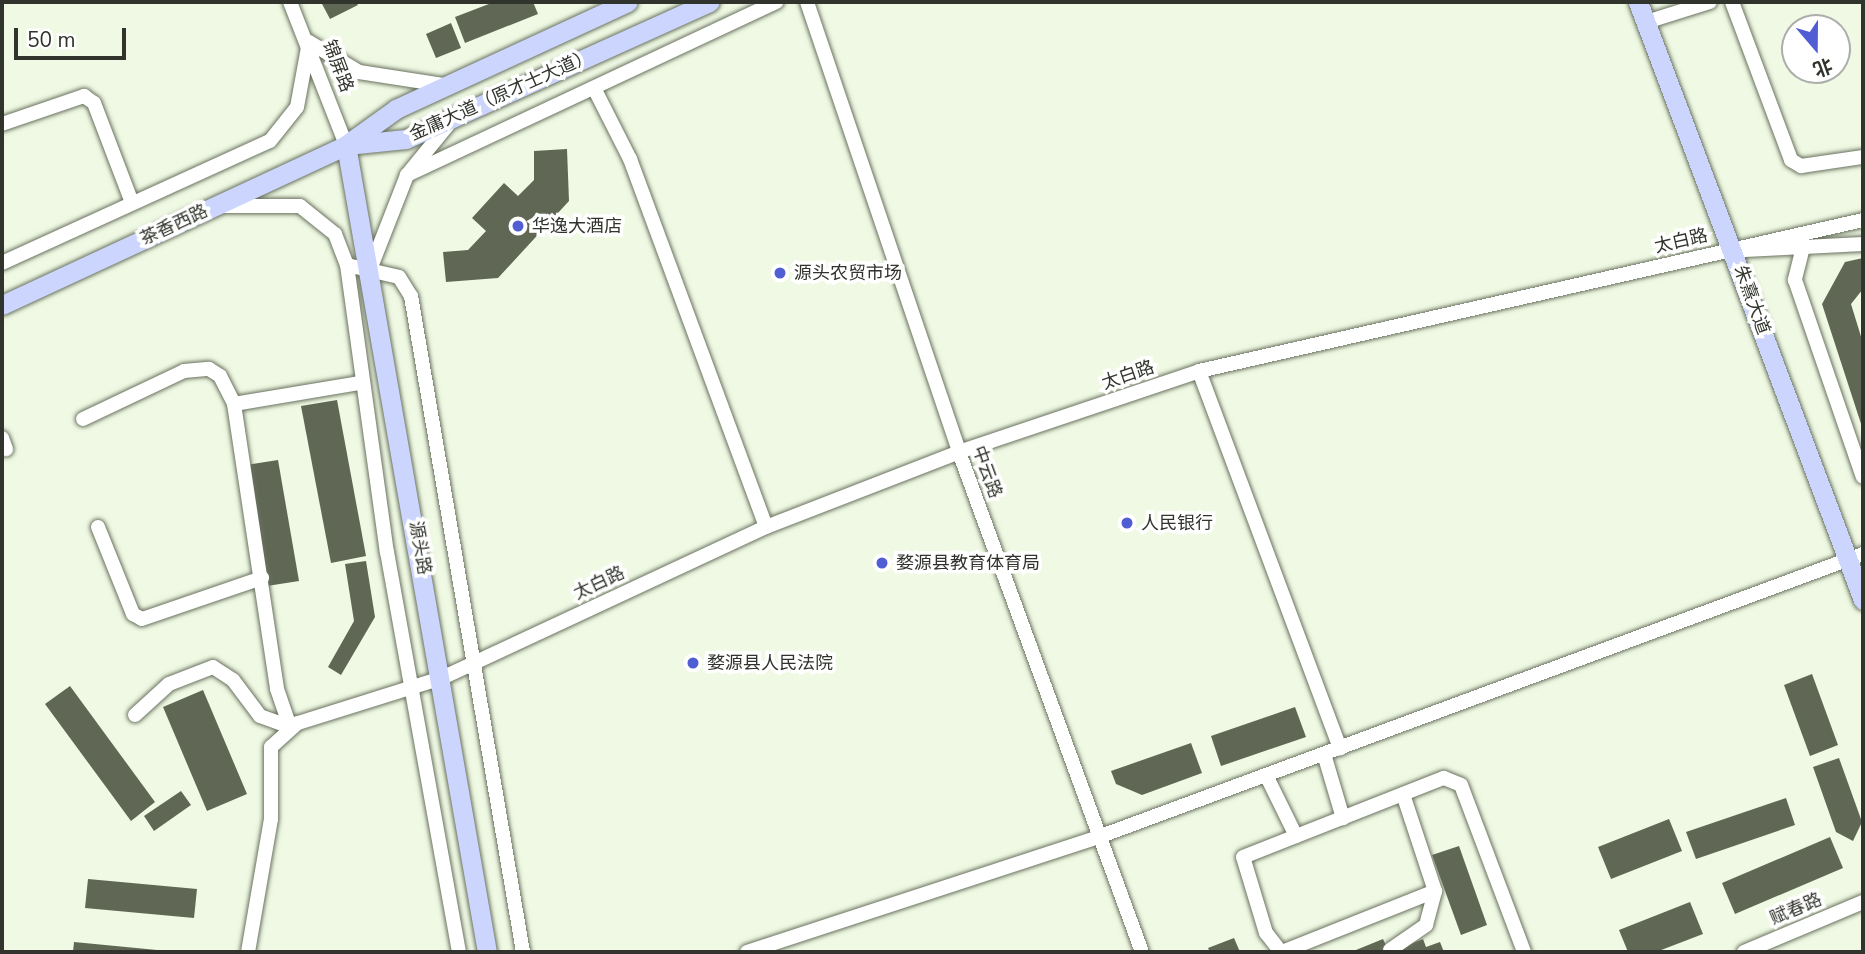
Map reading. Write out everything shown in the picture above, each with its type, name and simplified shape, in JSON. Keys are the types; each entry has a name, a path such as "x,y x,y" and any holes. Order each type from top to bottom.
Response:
{"main road":[{"name":"金庸大道（原才士大道）","path":"346,145 396,109 628,2"},
{"name":"金庸大道（原才士大道）","path":"346,145 406,139 709,2"},
{"name":"朱熹大道","path":"1638,2 1856,557 1863,600"},
{"name":"茶香西路","path":"2,305 346,145"},
{"name":"源头路","path":"346,145 371,267 487,952"}],"street":[{"name":"锦屏路","path":"290,2 309,42 346,145"},
{"path":"407,175 777,2"},
{"name":"中云路","path":"807,2 959,452 1142,952"},
{"path":"1646,22 1710,2"},
{"path":"1732,2 1791,160 1801,166 1863,157"},
{"path":"2,263 131,200 270,141 287,127 297,107 309,42 359,72 447,85"},
{"path":"594,88 630,159 766,527"},
{"path":"2,124 84,96 94,103 131,200"},
{"path":"371,267 407,175 457,116"},
{"path":"215,206 300,206 335,234 347,265 360,383 458,952"},
{"name":"太白路","path":"290,727 442,678 766,527 959,452 1199,371 1863,220"},
{"path":"1733,249 1802,251 1863,244"},
{"path":"1802,251 1795,280 1863,477"},
{"path":"347,265 371,267 399,277 411,296 523,952"},
{"path":"83,419 184,371 209,369 220,376 234,404 277,689 290,727"},
{"path":"1199,371 1340,748"},
{"path":"234,404 360,383"},
{"path":"98,527 133,614 142,620 262,578"},
{"path":"747,952 1101,836 1856,557"},
{"path":"135,715 169,684 213,667 233,680 260,716 290,727"},
{"path":"248,952 271,819 271,747 290,727"},
{"path":"1324,754 1343,818"},
{"path":"1266,775 1296,836"},
{"path":"1435,891 1281,952 1266,933 1242,863 1243,857 1444,778 1461,785 1524,952"},
{"path":"1390,950 1426,925 1435,891 1403,794"},
{"name":"赋春路","path":"1744,952 1863,902"}],"building":[{"path":"321,2 356,2 358,5 330,19"},
{"path":"494,2 533,2 538,14 465,43 455,17"},
{"path":"451,23 461,48 436,58 426,34"},
{"name":"华逸大酒店","path":"567,149 569,201 498,278 446,282 443,252 468,250 486,231 472,218 504,183 518,196 534,180 534,151"},
{"path":"1863,258 1863,289 1851,304 1863,343 1863,430 1822,304 1845,262"},
{"path":"337,400 366,556 331,563 301,406"},
{"path":"278,460 299,581 267,586 246,465"},
{"path":"366,561 375,617 341,675 328,667 354,621 345,564"},
{"path":"1812,674 1838,745 1810,756 1784,685"},
{"path":"70,686 155,802 131,821 45,704"},
{"path":"203,690 247,794 207,811 163,707"},
{"path":"1295,707 1306,737 1221,766 1211,736"},
{"path":"1191,743 1202,773 1142,795 1116,784 1111,771"},
{"path":"1839,758 1862,822 1853,841 1836,832 1813,767"},
{"path":"181,791 191,805 154,831 144,816"},
{"path":"1786,798 1795,825 1696,859 1686,832"},
{"path":"1669,819 1682,851 1611,879 1598,847"},
{"path":"1830,837 1843,868 1735,914 1722,883"},
{"path":"1459,846 1487,925 1461,935 1432,855"},
{"path":"88,879 197,889 194,918 85,908"},
{"path":"1690,902 1703,934 1656,952 1628,952 1619,930"},
{"path":"1234,938 1240,952 1210,952 1208,948"},
{"path":"1383,939 1389,952 1351,952"},
{"path":"1423,939 1426,947 1440,942 1444,952 1390,952"},
{"path":"74,942 157,950 157,952 73,952"}],"place":[{"name":"华逸大酒店","path":"518,226"},
{"name":"源头农贸市场","path":"780,273"},
{"name":"人民银行","path":"1127,523"},
{"name":"婺源县教育体育局","path":"882,563"},
{"name":"婺源县人民法院","path":"693,663"}]}
